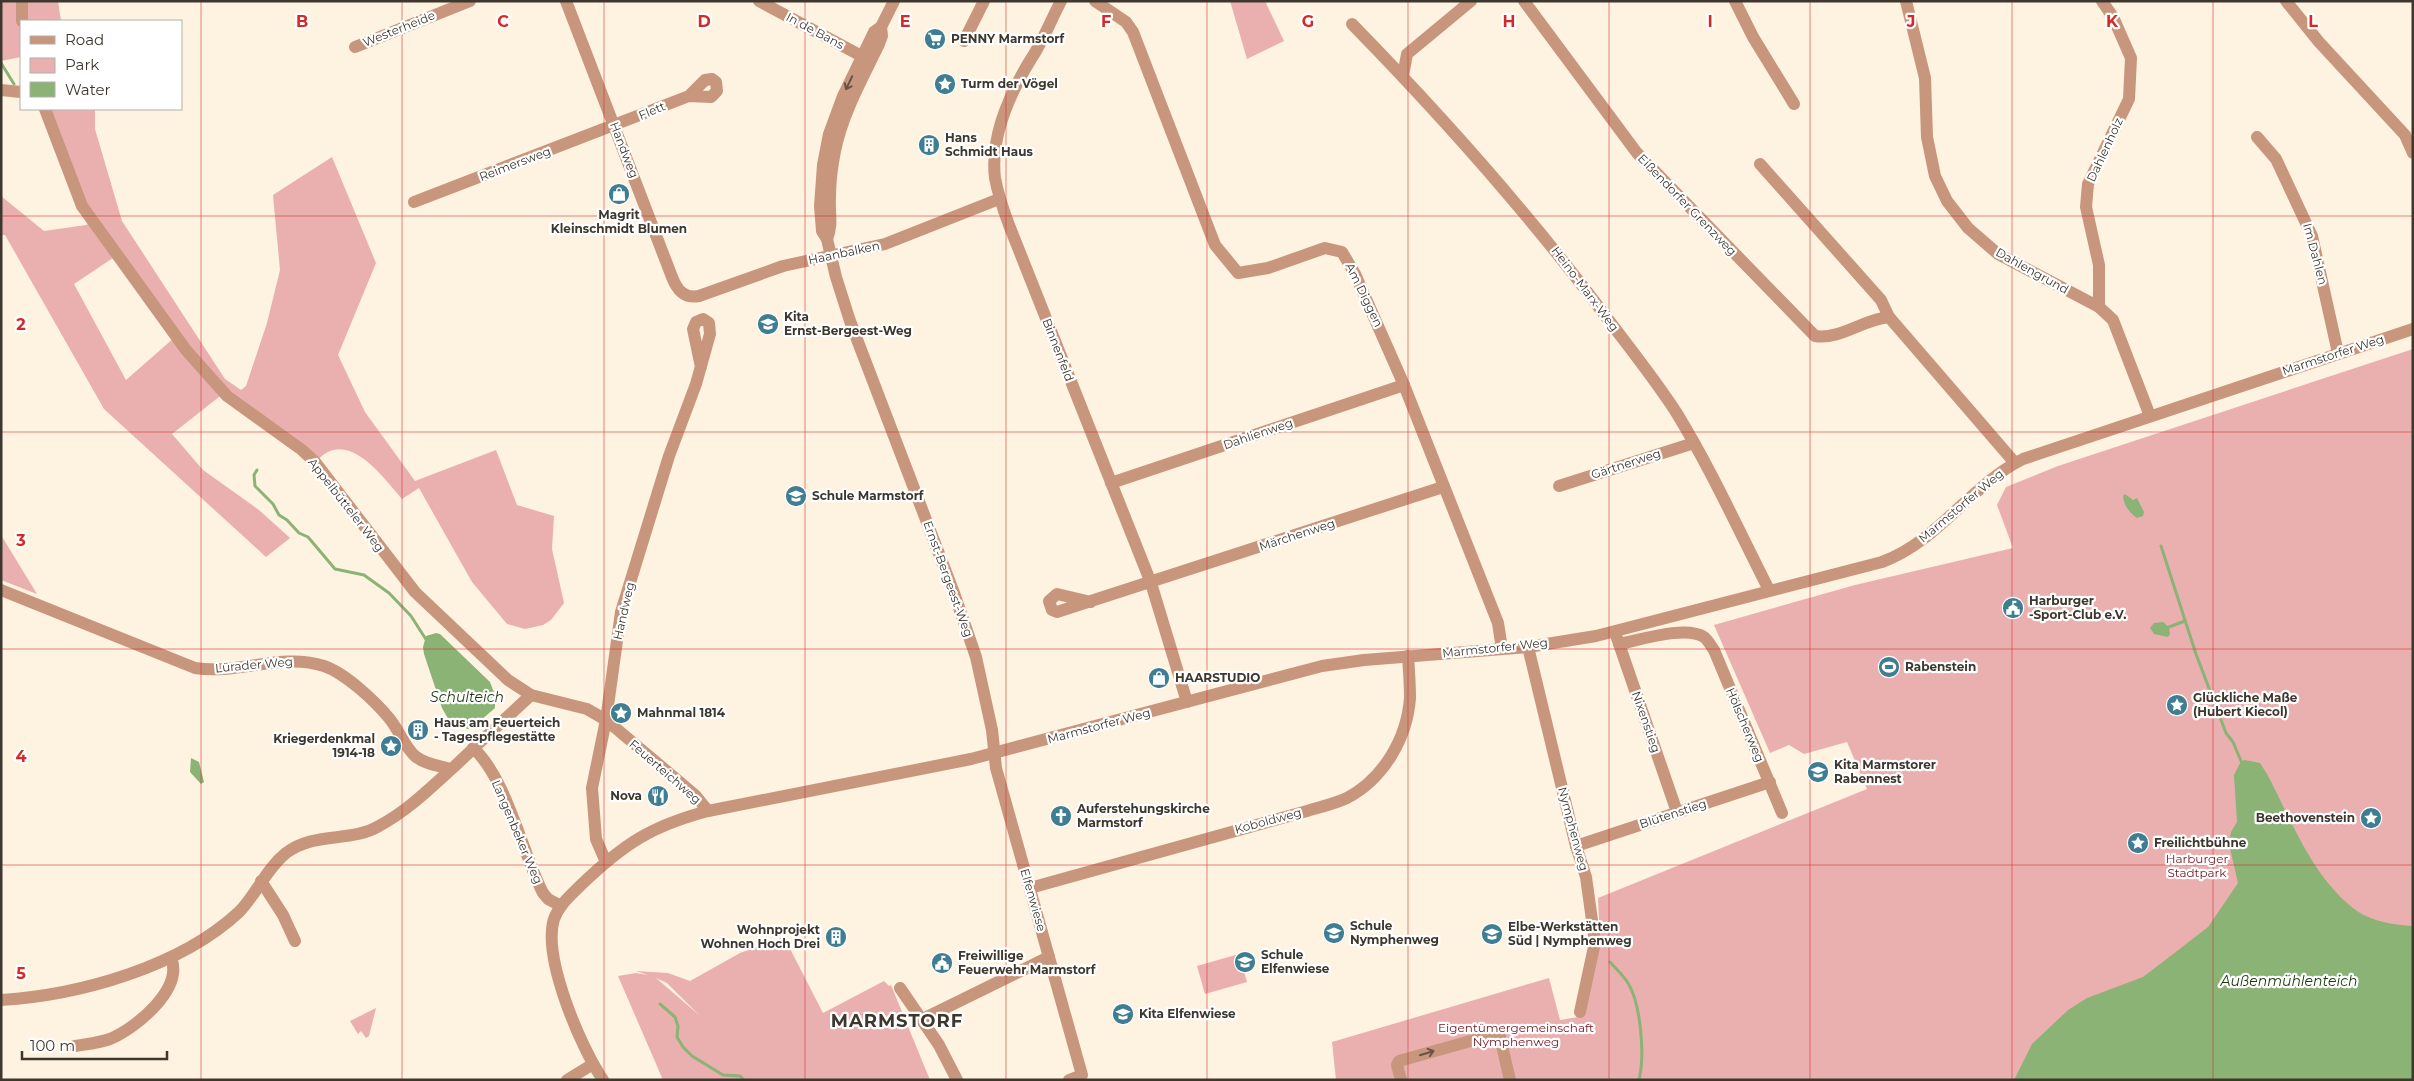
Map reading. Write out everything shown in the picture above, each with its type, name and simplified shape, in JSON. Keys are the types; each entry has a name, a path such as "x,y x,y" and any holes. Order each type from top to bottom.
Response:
{"street":[{"path":"22,1 22,20"},
{"name":"Westerheide","path":"355,47 470,1"},
{"name":"Handweg","path":"566,1 675,284 685,296"},
{"name":"In de Bans","path":"759,1 866,58"},
{"name":"Ernst-Bergeest-Weg","path":"894,1 881,27 874,32 866,58 834,119 825,152 820,206 822,231 827,239 850,321 954,593 976,657 996,753"},
{"path":"964,41 984,1"},
{"name":"Binnenfeld","path":"1061,1 1031,59 1022,72 1000,124 995,150 995,176 999,198 1151,583 1187,702"},
{"name":"Am Diggen","path":"1095,1 1126,22 1133,32 1215,245 1238,273 1268,268 1325,248 1342,252 1355,274 1404,384 1443,488 1498,623 1502,649"},
{"path":"1403,76 1407,54 1471,1"},
{"name":"Eißendorfer Grenzweg","path":"1524,1 1637,153 1815,336 1825,338 1879,318 1889,317"},
{"path":"1734,1 1752,37 1794,104"},
{"name":"Dahlengrund","path":"1906,1 1925,78 1927,137 1935,176 1947,201 1968,228 1998,254 2099,307 2113,320 2150,416"},
{"name":"Dahlenholz","path":"2099,307 2099,265 2086,207 2088,184 2129,100 2131,58 2113,17 2102,1"},
{"path":"2286,1 2319,42 2405,135 2413,153"},
{"name":"Heino-Marx-Weg","path":"1352,24 1403,76 1513,198 1656,382 1694,443 1769,590"},
{"path":"1,90 20,92"},
{"name":"Flett","path":"615,126 689,96"},
{"name":"Appelbütteler Weg","path":"45,110 82,206 186,350 227,396 302,450 315,462 415,592 508,680 531,695"},
{"name":"Reimersweg","path":"414,202 615,126"},
{"name":"Im Dahlen","path":"2258,137 2276,159 2312,236 2338,353"},
{"path":"1760,164 1881,300 1889,317 2015,463"},
{"name":"Haanbalken","path":"685,296 699,296 769,270 885,244 999,198"},
{"name":"Marmstorfer Weg","path":"561,906 625,846 653,829 708,811 996,753 1322,666 1408,656 1528,646 1614,631 1891,559 1932,533 1978,490 2015,463 2413,329"},
{"name":"Handweg","path":"606,862 596,839 592,788 606,720 621,612 669,456 701,367"},
{"name":"Dahlienweg","path":"1111,483 1404,384"},
{"name":"Gärtnerweg","path":"1559,486 1694,443"},
{"name":"Märchenweg","path":"1091,602 1443,488"},
{"name":"Lürader Weg","path":"1,590 195,668 215,670 289,661 304,661 325,666 340,674 389,718 416,757 450,769"},
{"name":"Nixenstieg","path":"1614,631 1677,812"},
{"name":"Hölscherweg","path":"1619,644 1681,632 1694,633 1705,638 1714,650 1782,813"},
{"name":"Nymphenweg","path":"1528,646 1576,846 1586,878 1595,942 1580,1012"},
{"name":"Koboldweg","path":"1030,888 1314,809 1336,802 1360,789 1374,778 1388,761 1399,740 1410,698 1408,656"},
{"path":"1,1000 66,991 123,977 171,958 216,930 240,911 261,880 286,853 311,839 368,832 408,808 531,695"},
{"name":"Feuerteichweg","path":"531,695 587,709 606,720 695,795 708,811"},
{"name":"Langenbeker Weg","path":"473,748 484,758 497,781 543,893 548,899 561,906"},
{"name":"Elfenwiese","path":"996,753 996,768 1082,1075 1069,1080"},
{"name":"Blütenstieg","path":"1576,846 1770,782"},
{"path":"261,880 283,915 295,940"},
{"path":"561,906 554,922 552,933 560,984 566,1005 593,1064 603,1080"},
{"path":"923,1020 1049,957"},
{"path":"75,1046 112,1038 145,1015 170,987 175,970 171,958"},
{"path":"900,988 939,1045 957,1080"},
{"path":"1401,1080 1396,1065 1399,1061 1499,1034 1510,1080"},
{"path":"567,1080 593,1064"}],"green space":[{"path":"1,1 58,1 61,20 20,20 20,57 1,61"},
{"path":"1230,1 1265,1 1284,41 1247,59"},
{"path":"45,110 95,110 95,129 122,221 225,379 241,390 246,386 267,323 280,270 273,195 332,157 376,263 338,355 365,412 415,481 496,450 517,505 554,516 552,549 564,603 551,620 543,625 525,629 507,624 472,582 419,488 402,499 370,464 360,456 349,451 339,449 328,452 315,462 224,393 172,434 203,470 259,510 290,538 266,557 104,409 5,235 1,235 1,196 44,231 86,225 92,222","holes":["116,256 175,337 126,380 74,284"]},
{"name":"Harburger Stadtpark","path":"2413,349 2413,1080 1336,1080 1332,1042 1549,978 1560,1020 1578,1017 1600,939 1598,898 1867,789 1847,742 1804,754 1789,745 1770,753 1714,625 1855,585 2013,548 1997,505 2006,487 2058,466"},
{"path":"1,535 37,594 1,580"},
{"path":"784,937 823,1013 884,981 889,986 891,985 930,1080 663,1080 618,976 636,973 648,975 636,971 668,973 690,981 740,953","holes":["656,978 667,983 699,1015"]},
{"path":"1239,954 1247,982 1205,994 1197,966"},
{"path":"376,1008 369,1036 366,1038 361,1031 358,1034 350,1021"}],"water":[{"path":"2125,494 2133,500 2137,498 2144,512 2143,516 2137,518 2129,511 2123,496"},
{"path":"2163,622 2169,627 2170,634 2168,637 2154,634 2150,628 2154,623"},
{"name":"Schulteich","path":"436,633 440,634 490,682 495,695 495,708 468,729 450,722 442,708 424,654 423,647 426,636"},
{"path":"191,758 199,762 204,782 201,784 190,772"},
{"name":"Außenmühlenteich","path":"2241,761 2260,763 2304,848 2315,866 2341,898 2357,911 2370,918 2392,924 2413,926 2413,1080 2014,1080 2032,1044 2068,1010 2087,998 2143,977 2208,927 2238,883 2229,844 2231,832 2237,822 2234,775"}],"waterway":[{"path":"1,63 14,84"},
{"path":"257,470 254,475 255,486 273,504 279,515 287,520 299,533 308,537 335,569 364,575 389,593 411,616 427,641"},
{"path":"2161,546 2196,654 2226,733 2233,742 2241,761"},
{"path":"2169,627 2185,621"},
{"path":"1610,962 1628,983 1636,1004 1642,1044 1639,1080"},
{"path":"660,1004 675,1017 678,1026 677,1037 692,1056 723,1075 740,1076 744,1080"}],"place":[{"name":"PENNY Marmstorf","path":"935,39"},
{"name":"Turm der Vögel","path":"945,84"},
{"name":"Hans Schmidt Haus","path":"929,145"},
{"name":"Magrit Kleinschmidt Blumen","path":"619,194"},
{"name":"Kita Ernst-Bergeest-Weg","path":"768,324"},
{"name":"Schule Marmstorf","path":"796,496"},
{"name":"Harburger -Sport-Club e.V.","path":"2013,608"},
{"name":"Rabenstein","path":"1889,667"},
{"name":"HAARSTUDIO","path":"1159,678"},
{"name":"Glückliche Maße (Hubert Kiecol)","path":"2177,705"},
{"name":"Mahnmal 1814","path":"621,713"},
{"name":"Haus am Feuerteich - Tagespflegestätte","path":"418,730"},
{"name":"Kriegerdenkmal 1914-18","path":"391,746"},
{"name":"Kita Marmstorer Rabennest","path":"1818,772"},
{"name":"Nova","path":"658,796"},
{"name":"Auferstehungskirche Marmstorf","path":"1061,816"},
{"name":"Beethovenstein","path":"2371,818"},
{"name":"Freilichtbühne","path":"2138,843"},
{"name":"Schule Nymphenweg","path":"1334,933"},
{"name":"Elbe-Werkstätten Süd | Nymphenweg","path":"1492,934"},
{"name":"Wohnprojekt Wohnen Hoch Drei","path":"836,937"},
{"name":"Schule Elfenwiese","path":"1245,962"},
{"name":"Freiwillige Feuerwehr Marmstorf","path":"942,963"},
{"name":"Kita Elfenwiese","path":"1123,1014"}],"district":[{"name":"MARMSTORF","path":"897,1021"}],"park label":[{"name":"Eigentümergemeinschaft Nymphenweg","path":"1516,1035"}]}
